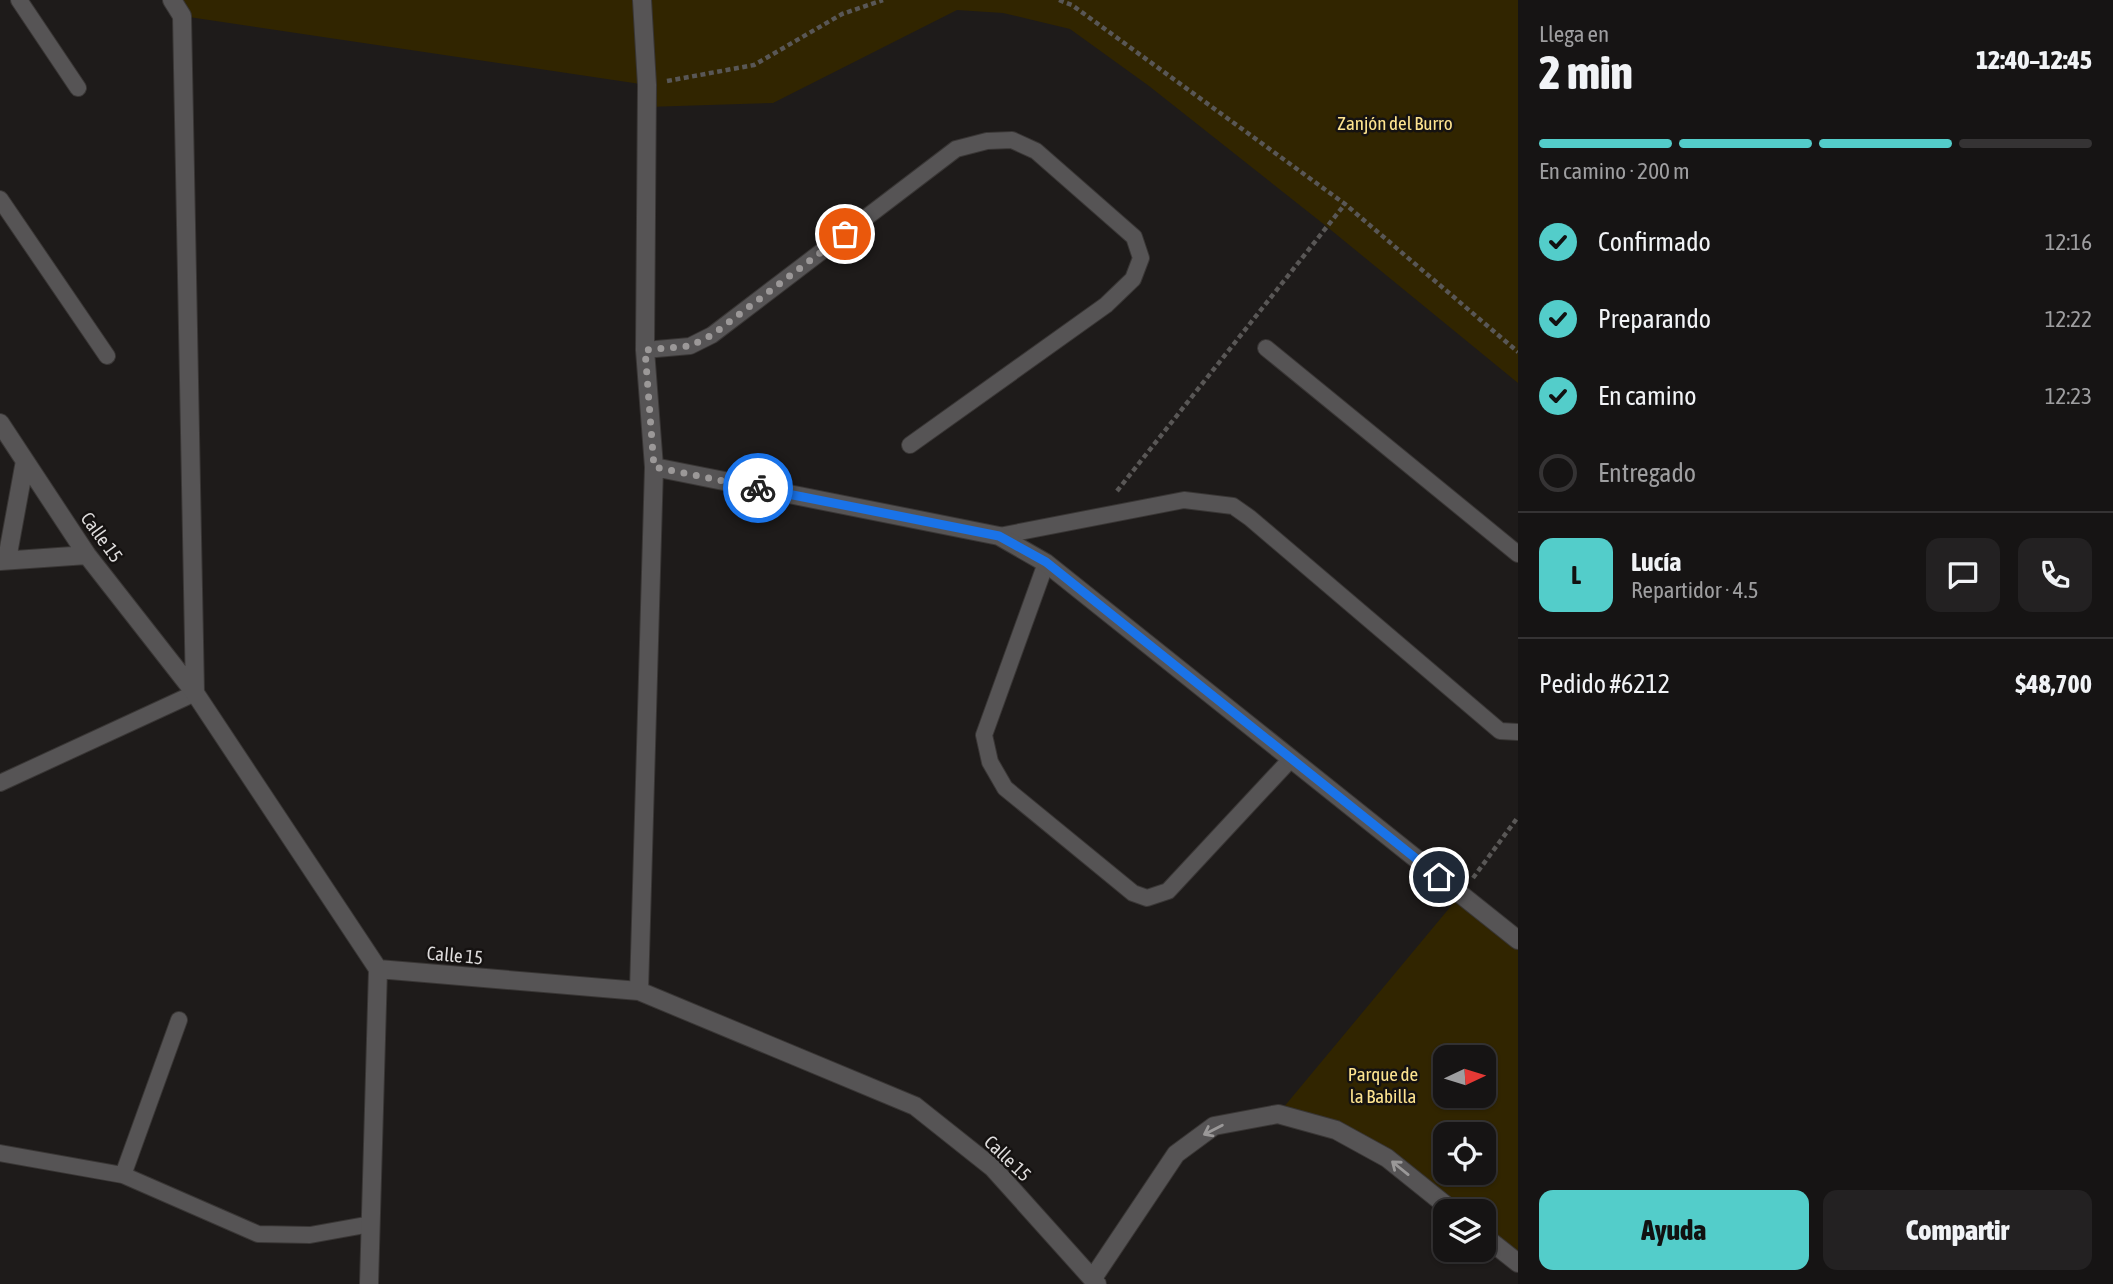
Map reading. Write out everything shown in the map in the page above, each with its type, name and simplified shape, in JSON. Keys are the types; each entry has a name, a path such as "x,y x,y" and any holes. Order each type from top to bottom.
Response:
{"street":[{"path":"172,0 182,16 195,692"},
{"path":"639,991 654,467 645,350 647,85 642,0"},
{"name":"Calle 15","path":"0,423 87,555 195,692 379,970 639,991 915,1106 993,1168 1095,1281"},
{"path":"25,461 4,560 87,555"},
{"path":"654,467 999,536 1046,562 1518,940"},
{"path":"369,1284 379,970"},
{"path":"1095,1281 1176,1154 1214,1126 1278,1114 1336,1130 1387,1158 1438,1199"},
{"path":"1496,1246 1518,1263"}],"lane":[{"path":"19,0 78,88"},
{"path":"645,350 690,346 712,335 956,149 987,141 1012,140 1036,150 1134,237 1142,258 1133,279 1107,305 910,446"},
{"path":"0,199 107,356"},
{"path":"1266,348 1518,554"},
{"path":"999,536 1099,514 1184,500 1233,506 1250,517 1500,731 1518,732"},
{"path":"1046,562 984,735 990,762 1005,788 1133,893 1147,898 1168,891 1290,760"},
{"path":"0,783 195,692"},
{"path":"123,1175 179,1020"},
{"path":"0,1153 123,1175 258,1234 310,1235 371,1224"}],"path":[{"path":"647,85 754,65 842,14 883,0"},
{"path":"1059,0 1072,5 1345,204 1518,352"},
{"path":"1099,514 1345,204"},
{"path":"1461,894 1518,817"}],"green space":[{"name":"Zanjón del Burro","path":"172,0 1518,0 1518,383 1149,86 1070,29 1003,13 957,10 773,103 647,107 647,85 182,16"},
{"name":"Parque de la Babilla","path":"1461,894 1518,940 1518,1263 1496,1246 1496,1199 1438,1199 1387,1158 1278,1114"}],"way so far":[{"path":"758,488 654,467 645,350 690,346 712,335 845,234"}],"route":[{"path":"758,488 999,536 1046,562 1439,877"}]}
